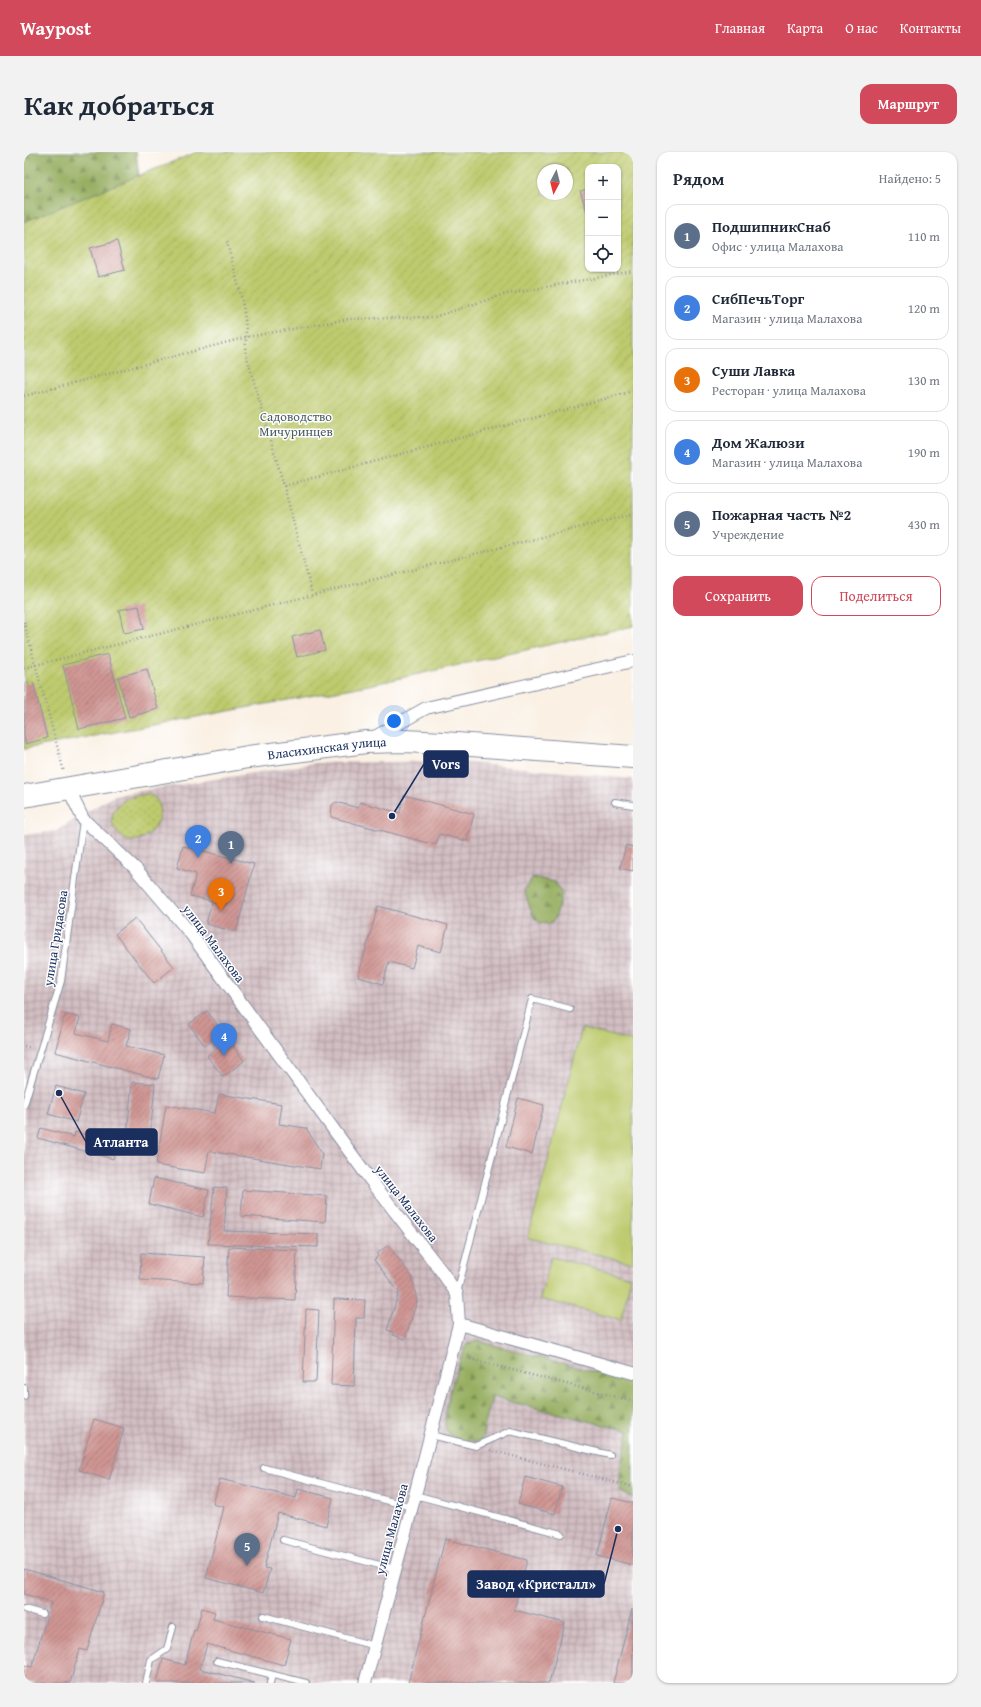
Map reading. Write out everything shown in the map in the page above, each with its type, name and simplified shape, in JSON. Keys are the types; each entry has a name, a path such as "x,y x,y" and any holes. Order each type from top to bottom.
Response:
{"highway":[{"name":"Власихинская улица","path":"25,810 68,788 248,757 366,742 405,741 443,743 633,757"}],"street":[{"path":"366,742 426,708 633,661"},
{"path":"68,788 83,819"},
{"name":"улица Малахова","path":"83,819 135,868 191,934 457,1294 459,1324 414,1501 365,1683"},
{"path":"459,1324 633,1373"}],"lane":[{"path":"615,802 633,805"},
{"name":"улица Гридасова","path":"24,1105 61,981 83,819"},
{"path":"457,1294 532,999 570,1009"},
{"path":"24,1388 24,1396"},
{"path":"431,1435 476,1446 510,1431 610,1455"},
{"path":"264,1468 561,1534"},
{"path":"283,1540 395,1569"},
{"path":"24,1609 42,1614"},
{"path":"263,1616 374,1646"},
{"path":"146,1683 151,1660 167,1649 173,1627"},
{"path":"217,1661 306,1683"},
{"path":"270,1683 272,1675"}],"path":[{"path":"227,242 246,323 247,337 245,350 284,486 312,594"},
{"path":"24,396 247,337 348,319 434,317 502,296 633,271"},
{"path":"284,486 633,391"},
{"path":"24,668 633,514"},
{"path":"24,622 68,788"},
{"path":"470,1359 633,1401"},
{"path":"476,1446 633,1487"}],"shaded area":[{"path":"450,761 633,779 633,1683 24,1683 24,835 56,831 115,795 316,763"}],"green space":[{"path":"24,152 136,152 139,176 24,222"},
{"name":"Садоводство Мичуринцев","path":"197,152 633,152 633,626 374,684 24,749 24,222"},
{"path":"145,794 153,797 158,803 160,811 158,819 154,828 147,835 138,840 127,841 116,831 113,826 112,815 119,804 126,799"},
{"path":"533,877 555,882 562,894 555,919 549,924 536,920 524,890"},
{"path":"582,1028 633,1041 633,1263 528,1238"},
{"path":"551,1257 631,1277 621,1320 540,1299"},
{"path":"478,1341 633,1382 633,1498 621,1492 620,1484 621,1469 628,1431 492,1397 481,1441 462,1440 450,1435 445,1424 448,1401 455,1374 467,1344"}],"building":[{"path":"585,190 585,206 580,191"},
{"path":"117,241 125,270 98,277 90,248"},
{"path":"139,606 144,629 124,633 119,610"},
{"path":"320,630 325,650 297,657 292,637"},
{"path":"108,654 125,718 79,729 63,665"},
{"path":"147,669 158,709 129,717 118,677"},
{"path":"33,682 47,738 26,744 24,737 24,684"},
{"path":"404,795 474,814 467,841 439,834 436,845 331,817 332,805 336,802 358,808 360,802 400,813"},
{"path":"626,845 633,847 633,871 620,868"},
{"path":"183,846 254,864 236,932 206,924 212,901 190,896 196,874 177,868"},
{"path":"378,906 448,925 441,952 418,946 412,968 389,962 383,984 358,977"},
{"path":"135,918 174,967 154,983 115,934"},
{"path":"207,1011 223,1032 205,1046 189,1024"},
{"path":"65,1014 80,1018 76,1033 108,1041 112,1024 131,1029 126,1046 164,1055 158,1079 55,1052"},
{"path":"228,1039 244,1061 223,1077 207,1056"},
{"path":"132,1082 155,1084 149,1148 126,1146"},
{"path":"56,1086 84,1094 76,1122 48,1114"},
{"path":"219,1094 282,1104 279,1124 306,1128 322,1154 320,1169 209,1151 205,1173 156,1165 166,1105 215,1113"},
{"path":"518,1098 544,1105 532,1154 506,1147"},
{"path":"41,1128 74,1137 75,1132 118,1144 113,1159 38,1138"},
{"path":"154,1178 209,1190 203,1217 149,1204"},
{"path":"214,1187 227,1188 224,1231 318,1234 318,1247 208,1244"},
{"path":"243,1190 327,1196 325,1222 241,1216"},
{"path":"388,1245 412,1277 417,1301 405,1339 393,1335 393,1332 387,1330 399,1292 374,1260 378,1256 377,1254"},
{"path":"229,1247 297,1250 295,1300 226,1297"},
{"path":"141,1253 205,1257 203,1283 140,1280"},
{"path":"334,1299 365,1300 364,1318 356,1318 354,1386 331,1385"},
{"path":"306,1309 319,1310 316,1382 303,1382"},
{"path":"94,1419 124,1428 109,1480 79,1470"},
{"path":"525,1477 562,1487 555,1514 518,1504"},
{"path":"220,1479 296,1498 298,1489 333,1498 326,1526 278,1513 264,1568 270,1569 263,1593 206,1578 224,1507 213,1504"},
{"path":"612,1498 633,1503 633,1565 597,1556"},
{"path":"445,1539 527,1560 514,1610 565,1623 549,1683 408,1683"},
{"path":"24,1569 104,1592 87,1651 80,1649 70,1683 24,1683 24,1665 32,1667 51,1602 24,1594"},
{"path":"202,1608 215,1612 213,1619 291,1639 284,1665 207,1644 200,1669 255,1683 157,1683 163,1659 185,1665 194,1630 196,1631"},
{"path":"632,1609 633,1683 613,1683"}],"place":[{"name":"Vors","path":"392,816"},
{"name":"СибПечьТорг","path":"198,858"},
{"name":"ПодшипникСнаб","path":"231,864"},
{"name":"Суши Лавка","path":"221,911"},
{"name":"Дом Жалюзи","path":"224,1056"},
{"name":"Атланта","path":"59,1093"},
{"name":"Завод «Кристалл»","path":"618,1529"},
{"name":"Пожарная часть №2","path":"247,1566"}]}
